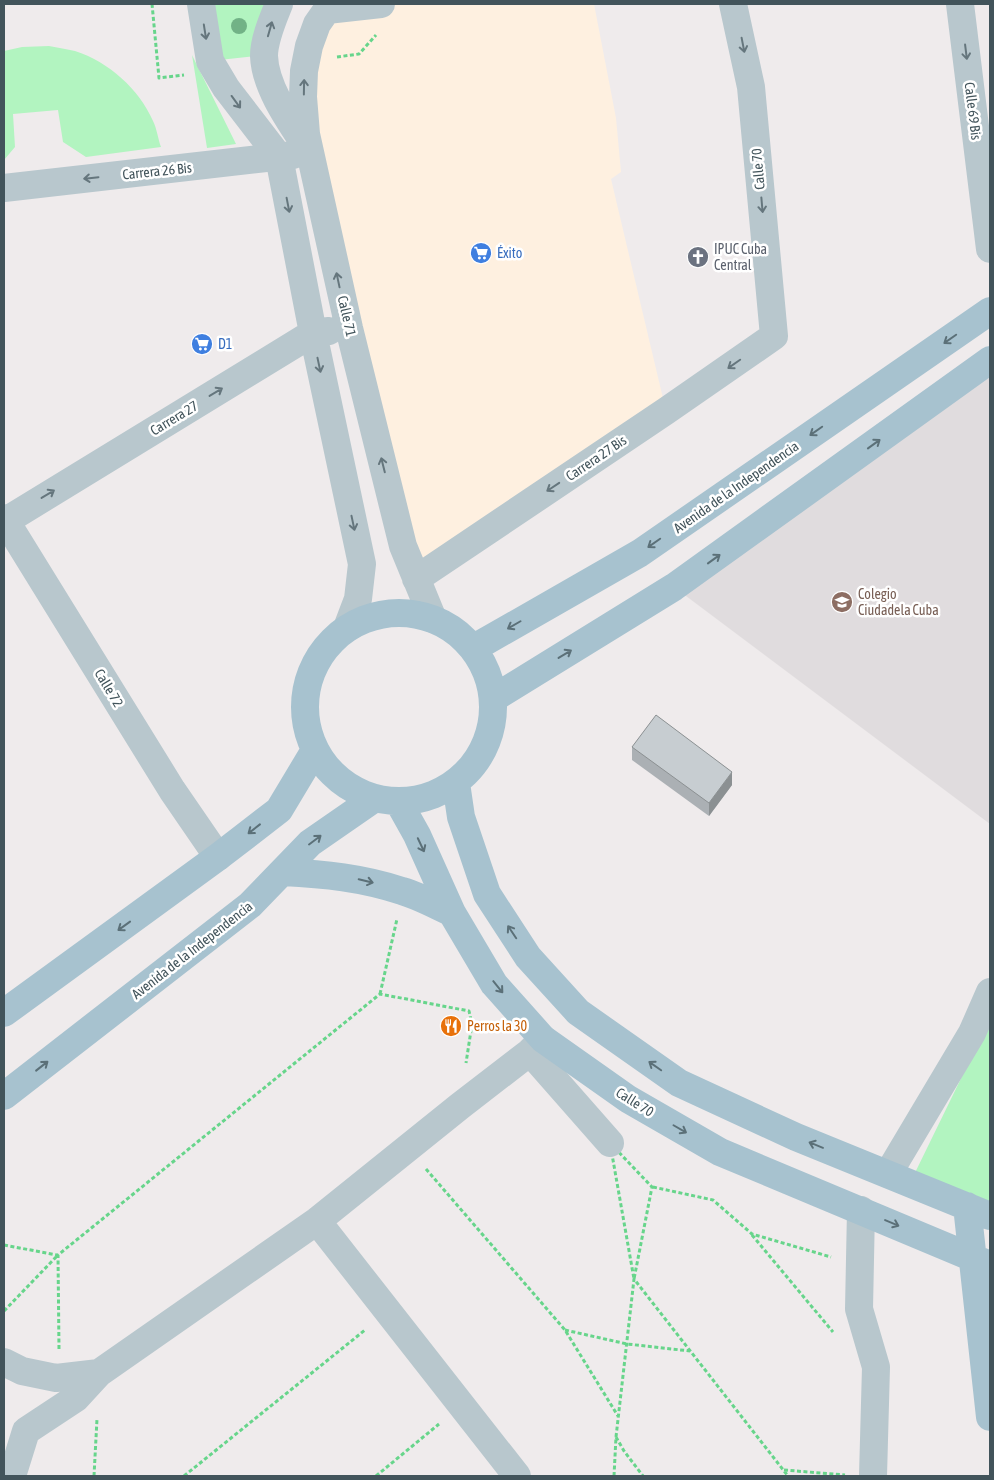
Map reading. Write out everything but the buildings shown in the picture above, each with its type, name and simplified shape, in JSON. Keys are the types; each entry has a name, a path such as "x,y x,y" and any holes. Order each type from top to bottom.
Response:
{"main road":[{"name":"Avenida de la Independencia","path":"474,648 640,553 990,311"},
{"path":"494,698 674,587 990,360"},
{"path":"404,612 433,619 449,626 474,648 488,673 494,698 493,722 486,746 474,766 456,783 429,797 387,800 348,786 336,777 315,750 307,728 305,704 308,681 316,660 330,642 347,628 374,616 404,612"},
{"path":"4,1013 218,857 279,810 315,750"},
{"path":"456,783 461,818 487,894 528,957 578,1012 679,1083 796,1137 979,1211 990,1417"},
{"name":"Avenida de la Independencia","path":"4,1096 250,905 310,843 387,800"},
{"name":"Calle 70","path":"387,800 417,835 452,913 494,984 536,1045 720,1152 981,1261"},
{"path":"283,872 324,874 364,880 403,891 452,913"},
{"path":"835,1199 850,1159"}],"street":[{"path":"201,4 210,61 226,88 279,157 313,333 362,564 358,599 347,628"},
{"path":"279,4 272,22 264,55 268,80 293,126 311,153"},
{"path":"329,7 381,4"},
{"name":"Calle 70","path":"733,4 751,87 774,336"},
{"name":"Calle 69 Bis","path":"960,4 990,249"},
{"name":"Calle 71","path":"329,7 318,24 309,46 304,71 303,97 306,134 349,328 403,546 433,619"},
{"name":"Carrera 26 Bis","path":"4,188 311,153"},
{"name":"Carrera 27","path":"4,520 313,333 349,328"},
{"name":"Carrera 27 Bis","path":"416,579 774,336"},
{"name":"Calle 72","path":"4,520 172,790 218,857"},
{"path":"888,1174 972,1032 990,992"},
{"path":"12,1476 26,1431 76,1398 99,1373 317,1222 536,1045 610,1143"},
{"path":"860,1476 876,1367 859,1309 862,1210"},
{"path":"317,1222 389,1311 517,1476"},
{"path":"4,1362 22,1371 56,1378 99,1373"}],"path":[{"path":"4,1311 58,1255 380,994 403,891"},
{"path":"380,994 469,1011 472,1024 460,1106"},
{"path":"610,1143 652,1186 713,1200 752,1234 839,1338"},
{"path":"610,1143 634,1279 788,1476"},
{"path":"408,1148 565,1330 618,1417"},
{"path":"614,1476 618,1417 634,1279 652,1186"},
{"path":"752,1234 860,1266"},
{"path":"4,1245 58,1255"},
{"path":"58,1255 59,1353"},
{"path":"184,1476 389,1311"},
{"path":"565,1330 627,1344 691,1352"},
{"path":"94,1476 99,1373"},
{"path":"376,1476 461,1406"},
{"path":"616,1437 643,1476"},
{"path":"783,1470 860,1476"}],"shaded area":[{"name":"Éxito","path":"381,4 594,4 616,118 621,172 611,179 666,411 416,579 306,134 317,24"},
{"name":"Colegio Ciudadela Cuba","path":"990,360 990,824 674,587"}],"green space":[{"path":"201,4 279,4 264,55 210,61"},
{"path":"49,46 75,51 88,56 122,78 147,109 161,147 86,157 63,142 58,110 13,114 15,147 4,160 4,51 22,47"},
{"path":"192,55 236,144 207,148"},
{"path":"990,1019 990,1216 910,1183"}],"place":[{"name":"Éxito","path":"481,253"},
{"name":"IPUC Cuba Central","path":"698,257"},
{"name":"D1","path":"202,344"},
{"name":"Colegio Ciudadela Cuba","path":"842,602"},
{"name":"Perros la 30","path":"451,1026"}]}
